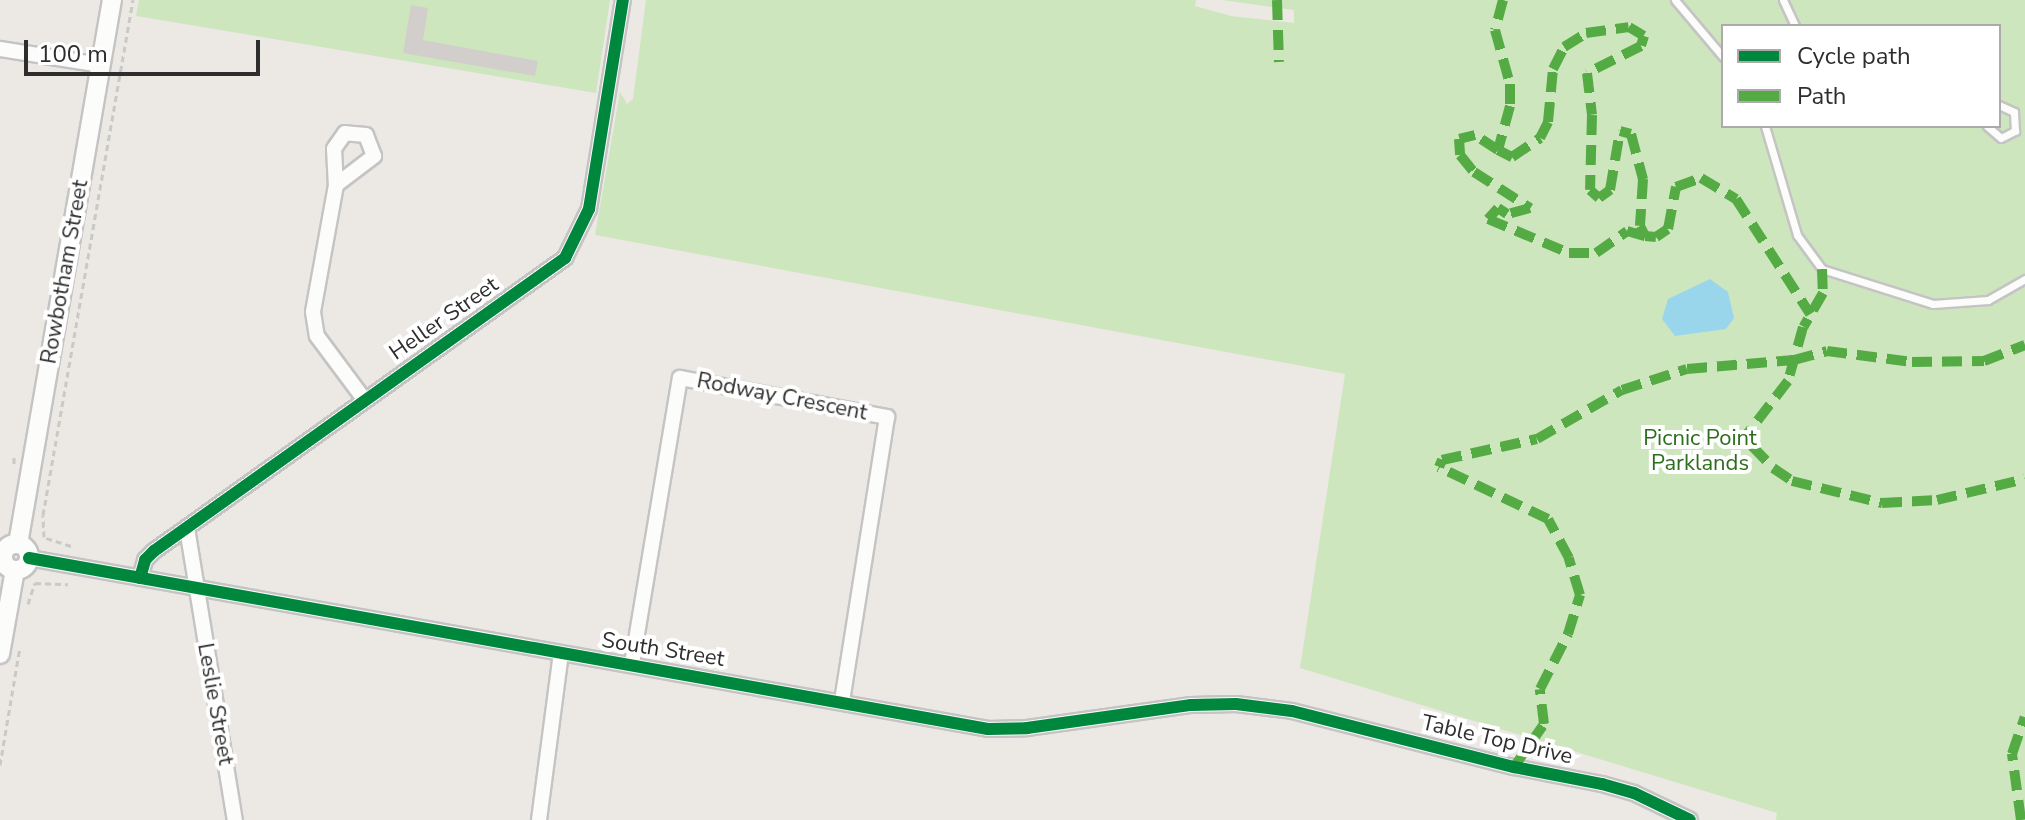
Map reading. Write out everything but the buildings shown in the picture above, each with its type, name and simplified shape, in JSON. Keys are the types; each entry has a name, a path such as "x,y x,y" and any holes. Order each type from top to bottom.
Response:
{"street":[{"name":"Rowbotham Street","path":"0,654 13,556 112,0"},
{"name":"Heller Street","path":"140,578 145,560 187,528 565,258 589,209 623,0"},
{"path":"0,49 101,65"},
{"path":"336,185 313,312 317,336 364,399"},
{"name":"Rodway Crescent","path":"632,664 680,378 887,417 842,701"},
{"path":"187,528 196,588"},
{"name":"South Street","path":"13,556 988,729 1027,728 1191,705 1236,704 1292,711"},
{"name":"Leslie Street","path":"196,588 235,820"},
{"path":"539,820 561,654"},
{"name":"Table Top Drive","path":"1292,711 1602,784 1690,820"}],"lane":[{"path":"1675,0 1721,55"},
{"path":"1783,0 1794,24"},
{"path":"1989,128 2001,138 2015,131 2014,112 2001,106"},
{"path":"1766,128 1797,235 1822,269 1933,304 1988,300 2025,279"}],"path":[{"path":"71,546 44,537 43,515 133,0"},
{"path":"27,607 35,583 68,584"},
{"path":"0,765 21,642"}],"green space":[{"path":"139,0 610,0 596,93 136,16"},
{"name":"Picnic Point Parklands","path":"646,0 1196,0 1195,6 1231,16 1294,23 1294,10 1222,0 2025,0 2025,820 1776,820 1777,813 1300,668 1345,374 595,235 620,92 627,104 633,99"}],"water":[{"path":"1710,279 1728,292 1734,318 1726,329 1675,336 1662,319 1668,299"}],"marked path":[{"path":"1277,0 1279,62"},
{"path":"1503,0 1495,30 1510,84 1510,106 1498,150 1512,157 1540,138 1548,122 1553,69 1564,47 1586,33 1629,27 1644,36 1641,46 1587,73 1592,115 1590,190 1599,198 1610,190 1620,131 1631,134 1643,179 1640,226 1645,236 1656,237 1668,229 1676,187 1701,178 1736,199 1810,314"},
{"path":"1498,150 1475,135 1459,139 1460,155 1474,172 1530,208 1507,214 1498,208 1488,219 1569,253 1596,253 1627,231 1645,236"},
{"path":"1822,269 1823,293 1803,327 1788,381 1748,433 1752,446 1773,468 1792,481 1882,503 1937,500 2025,479"},
{"path":"1514,767 1544,724 1540,689 1568,634 1580,595 1569,558 1548,519 1439,467 1442,460 1537,439 1622,390 1687,369 1794,360 1827,351 1912,362 1984,361 2025,345"},
{"path":"2021,820 2012,754 2025,717"}],"cycle path":[{"path":"140,578 145,560 154,551 565,258 589,209 623,0"},
{"path":"29,558 988,729 1027,728 1191,705 1236,704 1292,711 1514,767 1602,784 1634,793 1690,820"}]}
